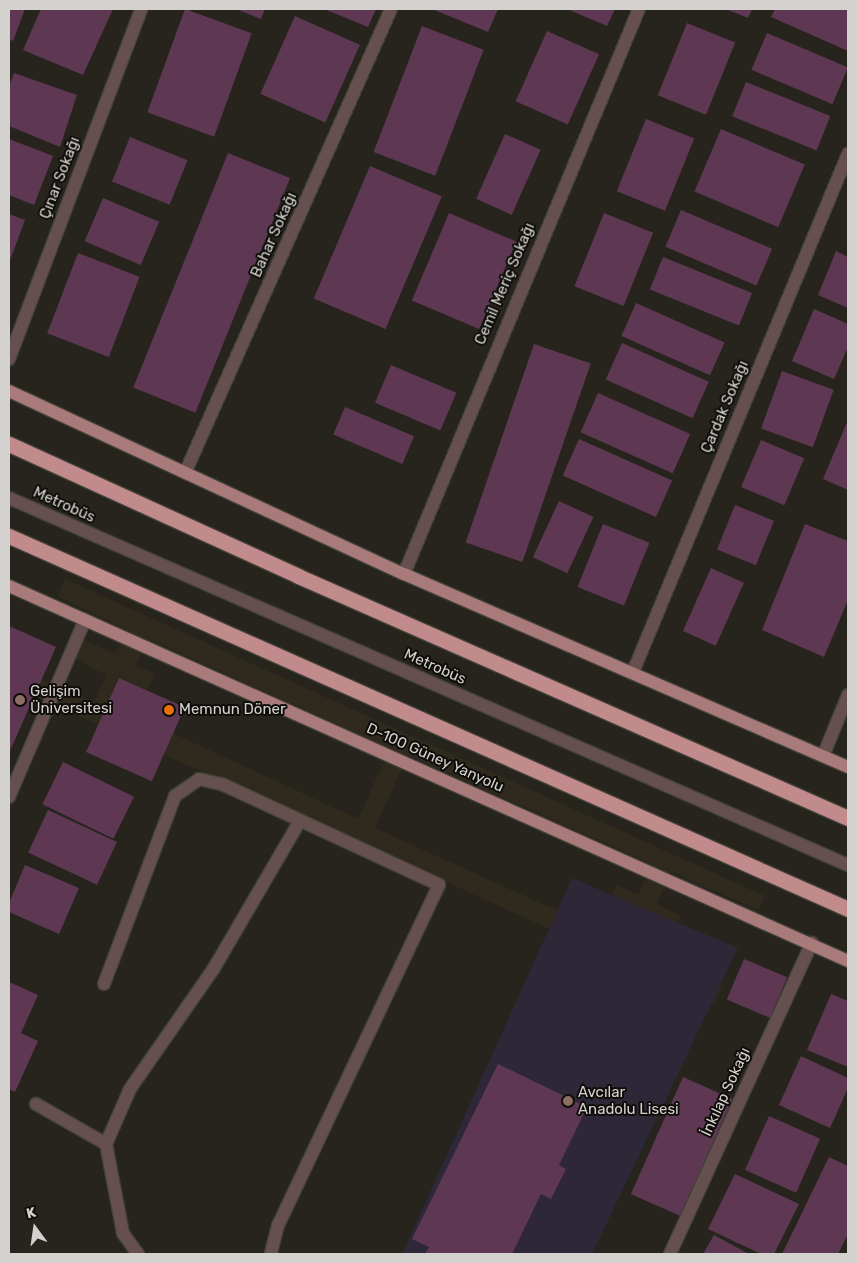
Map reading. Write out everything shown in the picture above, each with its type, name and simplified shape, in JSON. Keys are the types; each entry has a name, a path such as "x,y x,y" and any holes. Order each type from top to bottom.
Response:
{"highway":[{"path":"9,444 298,576 848,818"},
{"path":"9,536 848,909"}],"main road":[{"path":"9,391 404,574 848,767"},
{"name":"D-100 Güney Yanyolu","path":"9,586 812,943 848,961"}],"street":[{"name":"Çınar Sokağı","path":"9,359 141,9"},
{"name":"Bahar Sokağı","path":"185,474 391,9"},
{"name":"Cemil Meriç Sokağı","path":"404,574 639,9"},
{"name":"Çardak Sokağı","path":"633,672 848,154"},
{"name":"Metrobüs","path":"9,498 848,865"},
{"path":"9,796 86,620"},
{"path":"822,756 848,695"},
{"path":"104,984 175,796 199,779 224,785 439,885 278,1225 271,1254"},
{"path":"138,1254 123,1233 106,1144 130,1089 214,968 300,821"},
{"name":"İnkılap Sokağı","path":"670,1254 812,943"},
{"path":"36,1104 106,1144"}],"shaded area":[{"path":"65,579 765,896 758,910 671,872 657,904 681,916 671,935 639,948 722,986 714,1003 14,687 21,670 94,702 106,675 75,659 84,640 115,654 127,630 57,596","holes":["149,639 390,748 358,819 117,707 146,692 155,674 136,665","408,755 652,864 638,895 617,885 608,905 620,939 375,828"]},
{"name":"Avcılar Anadolu Lisesi","path":"572,878 738,948 592,1254 402,1254"}],"building":[{"path":"9,9 25,9 13,41 9,39"},
{"path":"41,9 113,9 83,75 23,50"},
{"path":"185,9 252,33 214,137 147,112"},
{"path":"236,9 265,9 261,19"},
{"path":"324,9 376,9 368,27"},
{"path":"432,9 498,9 488,32"},
{"path":"567,9 615,9 607,26"},
{"path":"726,9 752,9 748,18"},
{"path":"775,9 848,9 848,51 771,17"},
{"path":"295,16 360,45 325,123 260,94"},
{"path":"687,23 735,42 706,115 658,95"},
{"path":"422,26 484,50 435,176 374,152"},
{"path":"547,31 599,54 568,125 516,101"},
{"path":"767,33 848,67 832,104 751,70"},
{"path":"14,73 77,95 60,147 9,126 9,86"},
{"path":"746,82 830,116 817,150 732,116"},
{"path":"646,119 694,138 665,211 617,191"},
{"path":"721,129 805,165 778,227 694,192"},
{"path":"505,134 541,150 512,215 476,199"},
{"path":"130,137 187,160 170,205 112,182"},
{"path":"9,139 53,156 34,205 9,195"},
{"path":"228,153 290,178 195,413 133,388"},
{"path":"370,166 442,196 386,329 314,299"},
{"path":"103,198 159,222 141,265 85,241"},
{"path":"681,210 772,249 757,286 665,247"},
{"path":"449,213 516,242 479,329 412,300"},
{"path":"604,213 653,233 624,306 574,286"},
{"path":"9,214 25,220 9,263"},
{"path":"836,251 848,257 848,308 818,295"},
{"path":"78,253 140,277 109,357 47,333"},
{"path":"663,257 752,293 739,325 650,289"},
{"path":"636,303 725,342 710,375 621,336"},
{"path":"814,309 848,324 848,347 834,379 792,361"},
{"path":"622,343 709,382 693,418 606,380"},
{"path":"534,344 591,364 522,562 466,543"},
{"path":"391,365 456,393 440,430 375,403"},
{"path":"782,371 834,390 813,447 761,428"},
{"path":"598,393 690,434 673,473 581,432"},
{"path":"345,407 414,436 402,464 333,435"},
{"path":"848,420 848,490 823,479"},
{"path":"579,439 672,480 656,517 563,476"},
{"path":"761,440 804,458 784,505 741,487"},
{"path":"559,501 593,517 567,573 533,557"},
{"path":"735,505 774,521 756,565 717,550"},
{"path":"603,524 649,543 624,606 578,587"},
{"path":"805,524 848,541 848,600 824,657 762,630"},
{"path":"711,568 744,583 716,646 683,631"},
{"name":"Gelişim Üniversitesi","path":"9,626 56,647 9,753"},
{"path":"119,678 185,707 152,781 86,752"},
{"path":"63,762 134,797 113,839 42,804"},
{"path":"48,810 117,842 97,885 28,853"},
{"path":"25,865 79,888 59,934 9,912 9,903"},
{"path":"744,959 787,977 770,1018 727,1000"},
{"path":"9,982 38,995 21,1033 38,1041 15,1092 9,1089"},
{"path":"831,994 848,1001 848,1067 807,1050"},
{"path":"801,1056 848,1078 848,1088 830,1128 779,1105"},
{"path":"498,1064 587,1107 559,1165 566,1169 551,1199 541,1194 512,1254 425,1254 429,1247 412,1239"},
{"path":"683,1077 732,1099 680,1216 631,1194"},
{"path":"769,1116 820,1139 796,1193 745,1170"},
{"path":"829,1157 848,1166 848,1234 838,1254 782,1254"},
{"path":"735,1174 799,1204 774,1254 761,1254 708,1229"},
{"path":"714,1235 749,1254 703,1254"}],"place":[{"name":"Gelişim Üniversitesi","path":"20,700"},
{"name":"Memnun Döner","path":"169,710"},
{"name":"Avcılar Anadolu Lisesi","path":"568,1101"}]}
